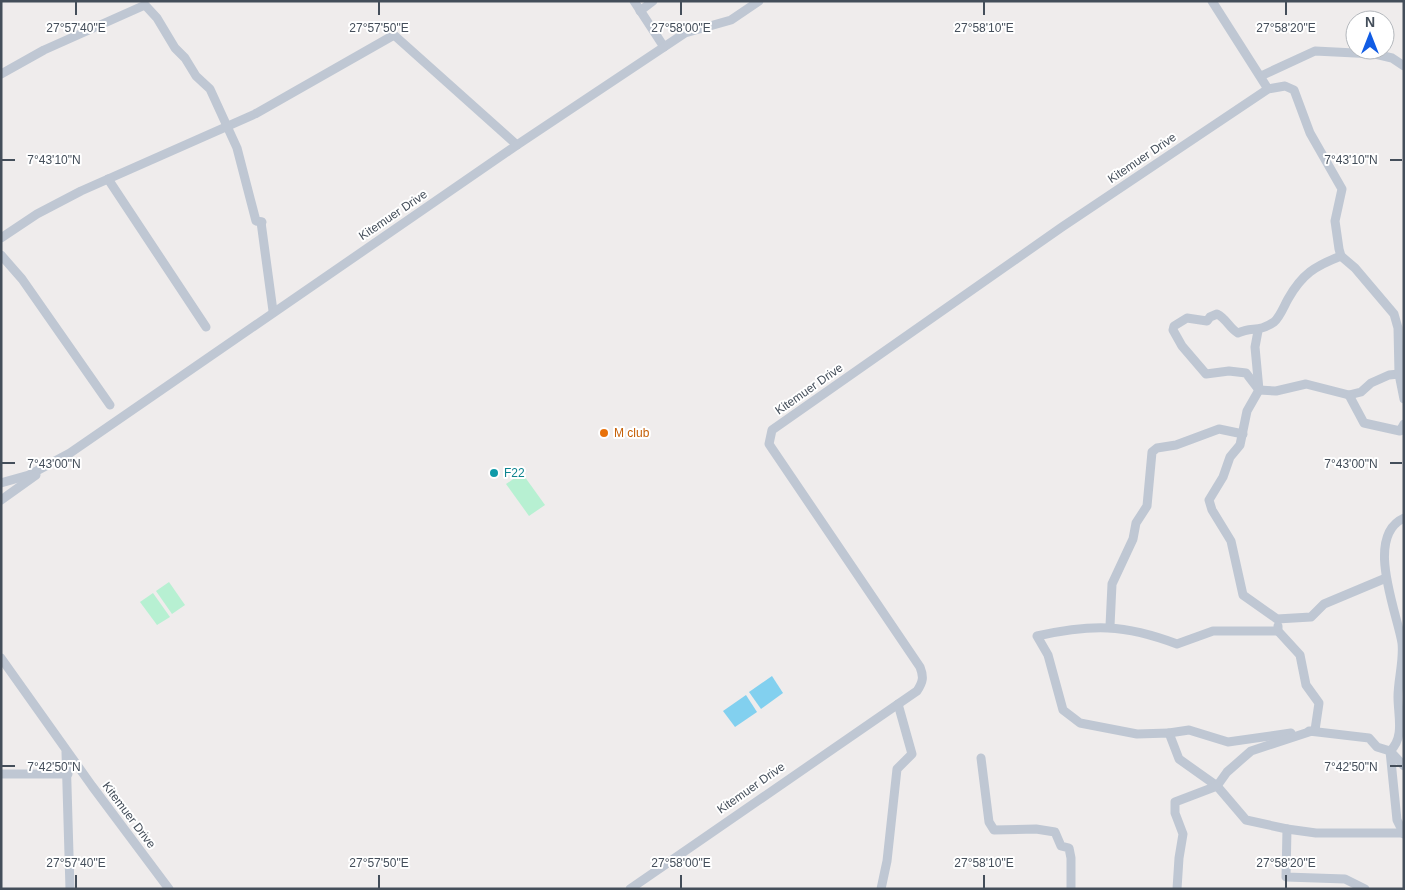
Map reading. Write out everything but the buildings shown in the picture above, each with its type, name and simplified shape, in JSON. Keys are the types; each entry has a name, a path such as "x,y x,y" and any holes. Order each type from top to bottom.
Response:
{"street":[{"path":"634,1 664,46"},
{"path":"640,10 653,1"},
{"name":"Kitemuer Drive","path":"1,500 273,311 664,46 686,32 731,20 759,1"},
{"path":"1212,1 1268,89 1284,86 1294,90 1310,133 1342,189 1335,221 1341,256 1355,268 1394,314 1398,328 1398,374 1404,399"},
{"path":"1,74 51,46 145,5 157,18 175,48 185,58 196,76 210,89 238,148 252,212 256,221 262,222 273,311"},
{"path":"1,238 36,214 108,179 228,126 298,91 394,35 517,145"},
{"path":"1261,76 1315,51 1376,54 1392,58 1404,66"},
{"name":"Kitemuer Drive","path":"632,888 917,691 922,684 924,677 920,667 769,444 772,430 1070,222 1268,89"},
{"path":"108,179 206,327"},
{"path":"1,255 22,279 110,405"},
{"path":"1259,390 1246,372 1229,371 1206,374 1182,346 1172,329 1180,321 1187,318 1207,321 1210,316 1217,314 1226,318 1232,329 1238,333 1245,330 1258,331 1276,320 1291,293 1310,270 1341,256"},
{"path":"1258,331 1255,347 1259,390 1247,412 1240,445 1230,457 1223,476 1209,500 1212,510 1231,541 1243,594 1277,619 1311,617 1324,604 1386,578"},
{"path":"1259,390 1276,391 1306,384 1349,395 1361,392 1371,383 1389,375 1398,374"},
{"path":"1349,395 1364,423 1400,431 1404,424"},
{"path":"1110,626 1112,584 1133,539 1136,523 1147,506 1152,452 1157,448 1176,444 1220,429 1243,434"},
{"name":"Kitemuer Drive","path":"1,483 50,465"},
{"path":"1390,751 1397,745 1401,726 1398,697 1402,653 1386,578 1386,538 1393,525 1404,518"},
{"path":"1277,619 1278,631 1300,655 1306,684 1319,703 1315,730"},
{"path":"1278,631 1213,631 1177,644 1110,626 1071,629 1037,636 1048,655 1063,710 1080,723 1137,734 1189,730 1228,742 1315,730 1369,738 1377,747 1390,751 1404,766"},
{"name":"Kitemuer Drive","path":"1,658 66,751 169,889"},
{"path":"881,889 887,861 897,769 912,754 909,737 898,704"},
{"path":"1178,889 1178,858 1183,834 1176,814 1175,802 1217,786 1227,772 1251,751 1315,730"},
{"path":"1169,733 1179,759 1217,786 1246,820 1316,832 1403,834 1397,820 1390,751"},
{"path":"66,751 70,889"},
{"path":"981,758 988,822 994,830 1036,828 1054,832 1061,846 1068,848 1071,858 1071,889"},
{"path":"1,774 68,774"},
{"path":"1286,828 1286,877 1345,879 1365,889"}],"green space":[{"path":"522,473 545,505 529,516 506,484"},
{"path":"169,582 185,605 172,614 156,591"},
{"path":"153,593 170,617 157,625 140,602"}],"water":[{"path":"772,676 783,693 761,709 749,692"},
{"path":"746,695 757,712 735,727 723,711"}],"place":[{"name":"M club","path":"604,433"},
{"name":"F22","path":"494,473"}]}
